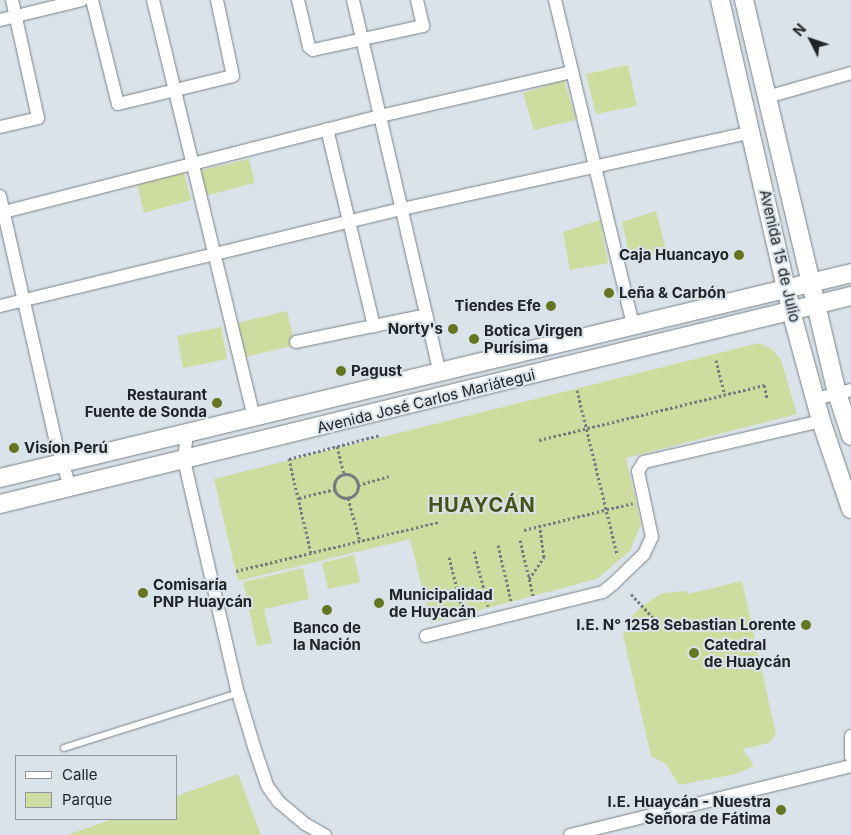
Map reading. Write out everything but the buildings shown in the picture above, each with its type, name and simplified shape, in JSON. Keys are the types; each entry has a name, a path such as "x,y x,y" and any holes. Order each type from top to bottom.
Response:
{"main road":[{"name":"Avenida 15 de Julio","path":"720,0 788,288 791,311 821,421 851,509"},
{"name":"Avenida 15 de Julio","path":"744,0 817,305 844,391 851,436"},
{"name":"Avenida José Carlos Mariátegui","path":"0,478 851,274"},
{"name":"Avenida José Carlos Mariátegui","path":"0,504 851,296"}],"street":[{"path":"0,127 38,118 12,0"},
{"path":"0,20 82,0"},
{"path":"92,0 118,104 233,76 217,0"},
{"path":"153,0 254,417"},
{"path":"298,0 311,49 362,41 423,26 417,0"},
{"path":"353,0 440,373"},
{"path":"554,0 633,326"},
{"path":"2,212 380,116 572,72"},
{"path":"767,96 851,73"},
{"path":"327,130 374,326"},
{"path":"0,306 402,209 594,165 751,132"},
{"path":"0,196 2,212 25,300 54,439 65,463 70,487"},
{"path":"296,342 426,314"},
{"path":"815,399 844,391"},
{"path":"426,636 596,594 608,588 644,554 650,544 651,530 638,471 644,462 821,421"},
{"path":"187,432 184,460 238,693 268,786 291,813 325,835"},
{"path":"851,736 851,757"},
{"path":"570,835 851,766"}],"lane":[{"path":"64,748 238,693"}],"path":[{"path":"716,360 725,395"},
{"path":"539,440 764,385 767,398"},
{"path":"576,390 617,554"},
{"path":"312,553 289,459 380,435"},
{"path":"337,446 344,475"},
{"path":"344,475 354,478 358,485 356,493 348,498 338,496 334,489 335,482 344,475"},
{"path":"358,485 390,476"},
{"path":"299,498 334,489"},
{"path":"348,498 360,542"},
{"path":"524,530 636,502"},
{"path":"236,572 439,522"},
{"path":"529,579 544,558 540,527"},
{"path":"520,540 533,595"},
{"path":"498,545 511,601"},
{"path":"474,551 488,606"},
{"path":"449,557 464,612"},
{"path":"631,594 655,620"}],"green space":[{"path":"628,65 637,106 596,114 586,74"},
{"path":"564,80 576,120 534,130 523,93"},
{"path":"249,159 255,183 204,196 198,171"},
{"path":"184,173 191,200 144,213 137,185"},
{"path":"656,211 666,250 630,258 622,222"},
{"path":"600,220 608,263 570,270 563,232"},
{"path":"287,311 295,345 246,357 238,323"},
{"path":"221,327 227,359 183,368 177,336"},
{"path":"759,343 772,349 781,360 797,414 626,458 641,524 630,551 597,579 431,623 410,539 238,581 214,479"},
{"path":"354,555 360,582 328,589 322,563"},
{"path":"303,568 309,599 264,609 272,643 257,646 243,582"},
{"path":"742,581 776,734 769,743 743,749 754,766 736,774 679,785 666,764 651,756 623,635 632,616 641,607 662,593 686,591 688,594"},
{"path":"238,774 261,835 67,835 110,820 178,820 178,795"}],"place":[{"name":"Caja Huancayo","path":"739,255"},
{"name":"Leña & Carbón","path":"609,293"},
{"name":"Tiendes Efe","path":"551,306"},
{"name":"Norty's","path":"453,329"},
{"name":"Botica Virgen Purísima","path":"474,339"},
{"name":"Pagust","path":"341,371"},
{"name":"Restaurant Fuente de Sonda","path":"217,403"},
{"name":"Visíon Perú","path":"14,448"},
{"name":"Comisaría PNP Huaycán","path":"143,593"},
{"name":"Municipalidad de Huyacán","path":"379,603"},
{"name":"Banco de la Nación","path":"327,610"},
{"name":"I.E. N° 1258 Sebastian Lorente","path":"806,625"},
{"name":"Catedral de Huaycán","path":"694,653"},
{"name":"I.E. Huaycán - Nuestra Señora de Fátima","path":"781,810"}],"district":[{"name":"HUAYCÁN","path":"482,505"}]}
